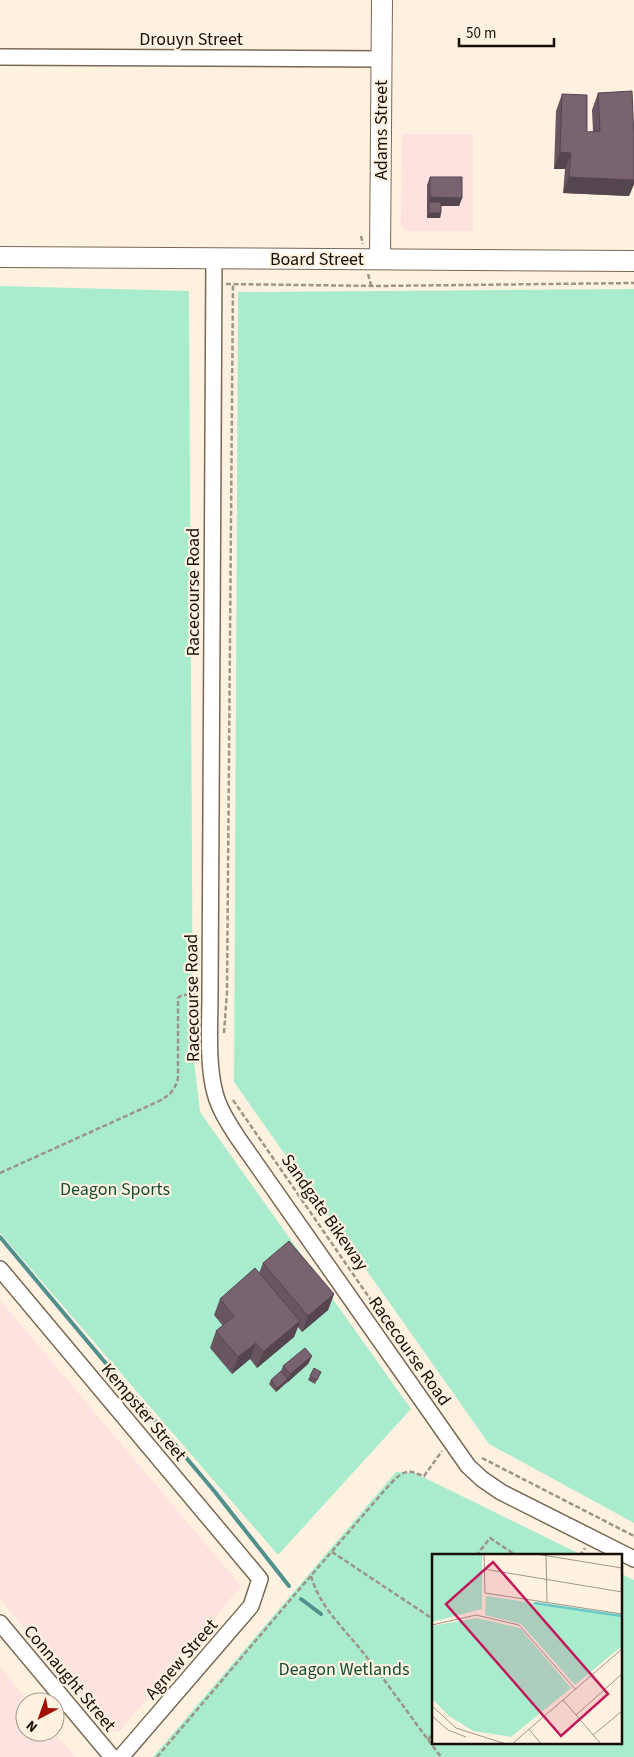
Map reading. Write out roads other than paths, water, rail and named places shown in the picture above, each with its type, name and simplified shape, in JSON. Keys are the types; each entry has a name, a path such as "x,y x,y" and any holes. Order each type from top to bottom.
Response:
{"main road":[{"name":"Adams Street","path":"380,259 382,0"},
{"name":"Board Street","path":"0,257 634,261"}],"street":[{"name":"Drouyn Street","path":"0,57 382,59"},
{"name":"Racecourse Road","path":"214,259 210,994 212,1072 215,1093 238,1138 473,1470 496,1489 634,1559"},
{"name":"Kempster Street","path":"0,1269 260,1579"},
{"name":"Agnew Street","path":"121,1757 251,1606 260,1579"},
{"name":"Connaught Street","path":"0,1622 112,1757"}],"waterway":[{"path":"0,1237 124,1385"},
{"path":"136,1398 215,1492 289,1586"},
{"path":"301,1599 321,1614"}],"park label":[{"name":"Deagon Sports","path":"115,1189"},
{"name":"Deagon Wetlands","path":"344,1669"}]}
